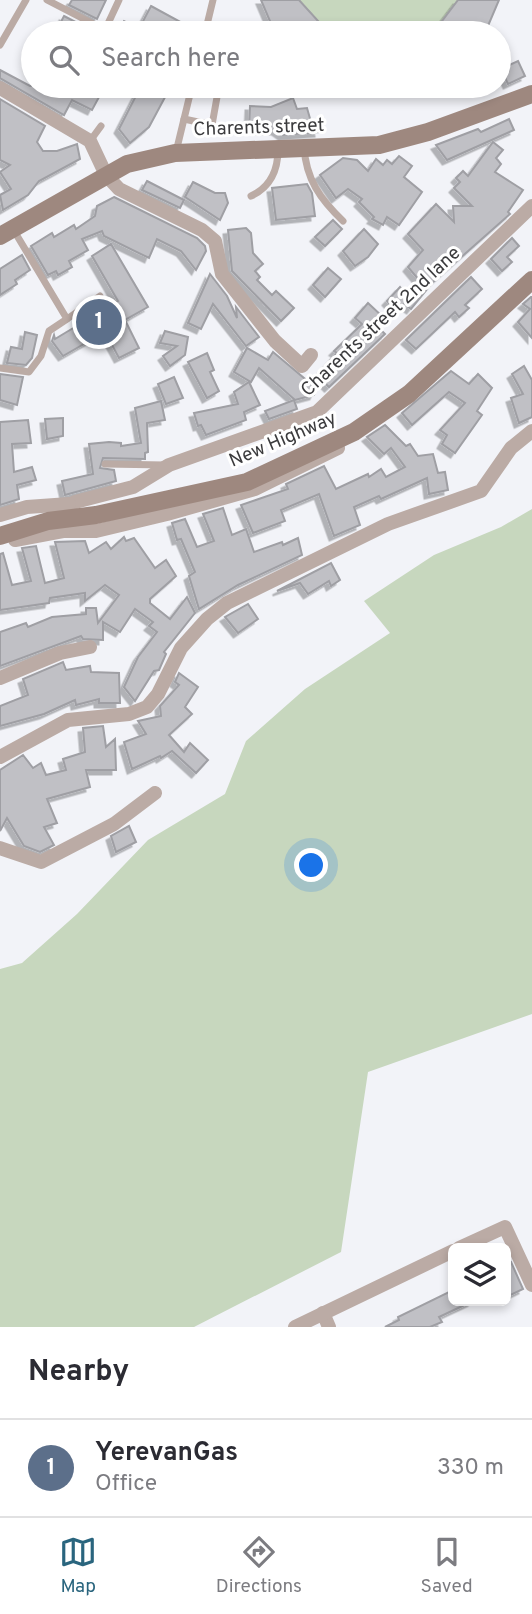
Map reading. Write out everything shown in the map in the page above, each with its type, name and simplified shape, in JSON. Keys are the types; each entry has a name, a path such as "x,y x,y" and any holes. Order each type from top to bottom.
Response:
{"main road":[{"name":"Charents street","path":"6,233 127,164 175,153 379,145 428,132 532,94"},
{"name":"New Highway","path":"0,536 56,526 247,482 354,432 409,394 532,280"}],"street":[{"path":"0,88 90,141"},
{"name":"Charents street 2nd lane","path":"90,141 106,175 119,189 215,241 222,274 275,341 302,366 311,355"},
{"name":"Charents street 2nd lane","path":"56,526 70,504 133,486 169,465 317,412 532,206"},
{"path":"0,757 68,720 128,714 147,707 158,694 181,648 207,619 228,603 388,524 481,491 511,447 532,431"},
{"path":"0,515 27,507 70,504"},
{"path":"0,544 56,526"},
{"path":"0,678 60,653 90,647"},
{"path":"0,848 41,862 114,824 155,793"},
{"path":"470,1243 505,1227 532,1285"},
{"path":"295,1327 448,1253"},
{"path":"323,1313 330,1327"}],"lane":[{"path":"0,45 26,0"},
{"path":"47,0 88,21"},
{"path":"109,21 119,0"},
{"path":"208,21 213,0"},
{"path":"175,153 189,98"},
{"path":"184,119 212,125 217,98"},
{"path":"90,141 101,126"},
{"path":"304,147 305,169 320,199 343,221"},
{"path":"251,196 260,192 278,169 278,148"},
{"path":"6,233 67,318"},
{"path":"0,368 29,372 35,367 49,331 100,296"},
{"path":"105,464 169,465"}],"green space":[{"path":"261,0 499,0 490,21 270,21"},
{"path":"532,509 532,1014 368,1072 341,1252 194,1327 0,1327 0,969 22,963 77,914 148,840 225,794 246,741 305,689 390,633 364,601 434,555 501,527"}],"building":[{"path":"72,0 106,0 97,19 69,5"},
{"path":"261,0 299,0 318,21 270,21"},
{"path":"458,0 499,0 490,21 442,21"},
{"path":"151,6 179,21 143,21"},
{"path":"64,16 74,21 61,21"},
{"path":"518,61 525,76 511,83 511,64"},
{"path":"0,70 21,81 21,90 0,78"},
{"path":"35,98 98,98 92,110 72,100 64,115"},
{"path":"135,98 165,98 149,127 130,143 119,129"},
{"path":"293,98 297,109 307,108 311,122 316,120 319,132 283,135 276,130 249,129 250,106 271,107"},
{"path":"0,99 45,126 37,142 43,151 57,151 77,144 80,159 39,181 28,195 3,210 0,195 11,189 0,172 10,165 0,160"},
{"path":"509,119 514,130 447,160 436,145 478,129 481,132"},
{"path":"493,142 503,150 496,158 501,164 495,172 523,190 508,212 510,214 432,283 411,309 404,304 397,312 387,301 400,287 407,295 419,280 408,267 423,250 408,234 436,204 454,222 453,206 472,206 454,188 460,182 456,178 463,171 468,176"},
{"path":"399,156 412,166 404,177 422,192 399,225 387,217 383,225 372,219 374,217 359,202 362,199 348,189 336,198 320,175 343,158 357,160 368,171 376,159 383,165 387,160 392,164"},
{"path":"147,181 184,200 180,208 142,190"},
{"path":"193,182 215,193 225,193 228,203 220,220 185,197"},
{"path":"307,184 312,193 315,216 276,220 272,188"},
{"path":"114,197 197,238 206,251 196,270 181,251 157,239 149,258 104,236 102,231 82,239 88,250 69,261 72,267 58,275 56,271 48,275 31,246 52,233 54,237 74,225 76,229 95,216 97,206"},
{"path":"333,220 342,229 325,246 315,237"},
{"path":"246,228 251,233 253,253 263,264 255,271 260,277 257,280 272,295 276,291 294,308 281,321 232,271 228,230"},
{"path":"364,229 378,244 368,257 355,266 343,251"},
{"path":"512,238 519,246 507,257 512,262 502,271 491,259"},
{"path":"111,244 148,307 125,320 139,348 119,358 105,332 63,356 52,341 54,335 55,339 118,301 92,256"},
{"path":"22,255 30,270 15,280 17,284 0,295 0,269"},
{"path":"328,268 341,279 325,297 313,285"},
{"path":"210,274 227,296 237,318 236,307 259,337 246,346 213,304 201,329 188,323"},
{"path":"471,277 482,289 465,305 469,308 459,317 455,312 416,349 406,340"},
{"path":"531,297 532,338 518,322 530,309 523,304"},
{"path":"368,303 383,317 376,325 385,334 329,387 321,379 314,395 295,400 259,368 251,382 234,372 247,348 268,360 273,352 310,383 337,353 334,351 362,324 355,318"},
{"path":"165,331 188,337 185,355 170,366 163,356 177,346 160,343"},
{"path":"25,332 37,335 32,358 26,365 7,363 11,347 22,349"},
{"path":"207,353 214,370 210,372 219,391 207,398 188,362"},
{"path":"524,366 532,380 532,417 519,423 511,398 523,394 512,374"},
{"path":"451,371 469,384 478,374 492,388 477,411 482,415 455,453 442,444 447,435 440,430 465,403 449,392 412,425 402,413"},
{"path":"0,374 23,377 17,405 0,400"},
{"path":"174,377 183,398 166,404 158,384"},
{"path":"249,382 260,405 244,412 246,420 206,435 201,425 198,426 194,413 238,404 234,392"},
{"path":"294,400 297,409 269,419 265,411"},
{"path":"161,401 165,420 147,423 148,452 145,453 145,459 103,458 100,468 114,470 116,481 65,495 62,481 93,474 89,444 109,442 121,443 121,446 141,443 135,408"},
{"path":"63,418 63,436 47,439 45,419"},
{"path":"28,420 31,443 12,444 14,472 32,467 36,480 17,485 19,499 0,505 0,422"},
{"path":"385,425 406,446 410,444 418,456 433,454 438,473 445,472 448,490 429,494 427,478 381,499 379,496 354,507 360,525 334,536 319,494 281,510 285,521 253,533 241,505 288,489 286,484 324,466 336,489 368,474 369,477 381,469 386,477 405,467 391,448 384,454 367,437"},
{"path":"223,508 232,535 246,529 254,552 282,542 283,545 298,538 302,555 238,585 199,609 189,576 195,572 181,539 177,540 172,523 185,519 197,547 214,541 203,514"},
{"path":"124,537 126,541 134,538 155,568 166,560 176,576 150,599 150,603 170,619 187,597 195,613 164,652 166,654 159,670 154,671 135,701 124,687 138,657 157,632 149,626 153,622 135,609 120,632 103,622 103,640 83,639 81,636 0,666 0,632 26,623 28,627 52,617 86,614 86,608 96,608 98,623 119,595 105,585 85,601 85,593 50,598 49,603 0,610 0,554 3,553 12,585 31,581 22,548 36,546 45,583 64,578 55,542 85,541 89,553 106,542 111,549"},
{"path":"331,563 340,580 331,586 329,581 308,594 300,583 277,591"},
{"path":"248,604 258,619 238,633 225,617"},
{"path":"63,662 66,670 90,666 91,672 119,673 120,703 99,703 99,699 76,705 75,700 44,714 0,726 0,706 28,695 23,679"},
{"path":"179,673 198,687 185,707 192,714 169,735 184,752 190,743 208,760 196,773 172,751 132,769 124,742 146,734 138,721 161,716 160,706 179,685 175,682"},
{"path":"103,726 106,747 115,739 116,770 86,770 90,787 47,799 57,823 44,827 54,845 40,852 24,846 7,818 0,831 0,770 23,755 33,768 41,763 46,775 66,770 63,759 85,752 83,728"},
{"path":"129,826 136,842 116,852 111,836"},
{"path":"511,1262 523,1289 511,1295"},
{"path":"448,1292 448,1306 462,1306 439,1317 442,1322 430,1327 385,1327 399,1320 398,1317"}],"place":[{"name":"YerevanGas","path":"99,322"}]}
